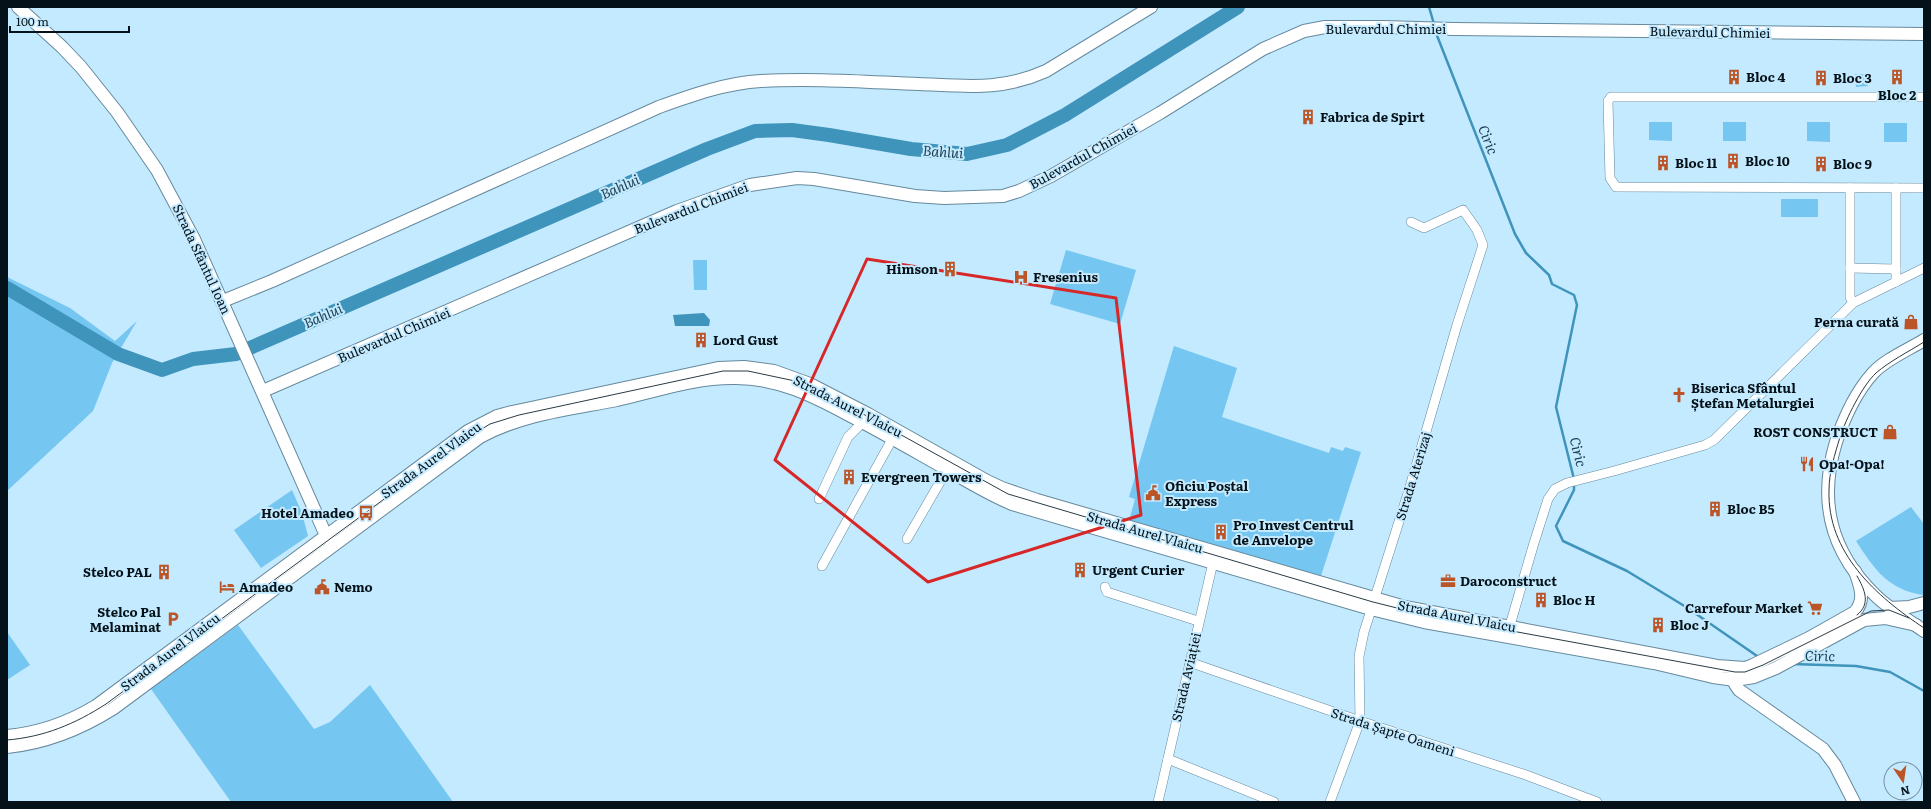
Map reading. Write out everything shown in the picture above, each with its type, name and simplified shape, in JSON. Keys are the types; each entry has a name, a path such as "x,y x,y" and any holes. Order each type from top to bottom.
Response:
{"main road":[{"name":"Strada Sfântul Ioan","path":"18,7 62,47 81,67 136,138 173,197 223,301 331,541"},
{"path":"223,301 272,281 659,107 694,94 761,81 977,87 1004,85 1031,78 1046,71 1151,7"},
{"name":"Bulevardul Chimiei","path":"263,391 677,211 743,187 797,178 944,198 1003,196 1019,191 1051,176 1154,116 1263,49 1304,31 1325,27 1924,34"},
{"path":"1890,608 1921,604 1918,626 1890,608 1871,591 1855,571 1840,546 1829,516 1827,489 1833,454 1846,414 1874,373 1924,340"},
{"name":"Strada Aurel Vlaicu","path":"7,747 20,746 58,736 99,717 331,541 468,431 497,416 706,369 744,367 774,371 793,377 838,398 895,434"},
{"name":"Strada Aurel Vlaicu","path":"7,736 29,733 52,727 66,722 96,706 480,437 514,422 697,382 735,378 760,380 794,388 863,422 895,434 932,452 988,493 1012,504 1214,557 1373,604 1424,622 1508,631 1735,674"},
{"name":"Strada Aurel Vlaicu","path":"1508,631 1703,675 1735,674 1746,668 1753,671 1773,663 1855,612 1860,606 1862,594 1855,571"},
{"name":"Strada Aurel Vlaicu","path":"1773,663 1795,659 1864,620 1886,618 1918,626"},
{"path":"1753,671 1746,686 1753,700"},
{"name":"Strada Aurel Vlaicu","path":"1735,674 1735,684 1739,690 1824,748 1835,765 1854,802"},
{"name":"Strada Aurel Vlaicu","path":"1703,675 1741,697 1753,700"}],"street":[{"path":"1924,97 1611,97 1608,101 1610,178 1616,187 1924,188"},
{"path":"1850,188 1850,297 1853,303"},
{"path":"1896,188 1896,282"},
{"name":"Strada Aterizaj","path":"1330,802 1360,721 1359,656 1373,604 1409,490 1457,325 1483,245 1477,230 1464,210 1424,228 1411,222"},
{"path":"1850,268 1896,269"},
{"path":"1508,631 1548,499 1555,490 1567,483 1614,472 1698,447 1714,440 1853,303 1924,268"},
{"path":"820,499 848,437 863,422"},
{"path":"822,566 895,434"},
{"path":"907,539 951,466"},
{"name":"Strada Aviației","path":"1158,802 1198,621 1214,557"},
{"path":"1105,587 1107,592 1198,621"},
{"name":"Strada Șapte Oameni","path":"1189,662 1360,721 1526,775 1597,802"},
{"path":"1168,759 1274,802"}],"highlighted area":[{"path":"867,259 1116,298 1141,515 928,582 775,460"}],"shaded area":[{"path":"1855,74 1868,74 1868,86 1856,87"},
{"path":"1649,122 1672,122 1672,141 1649,140"},
{"path":"1723,122 1746,122 1746,141 1723,141"},
{"path":"1807,122 1830,122 1830,142 1807,141"},
{"path":"1884,123 1907,123 1907,142 1884,142"},
{"path":"1781,199 1818,199 1818,217 1781,217"},
{"path":"1066,250 1136,270 1120,324 1050,304"},
{"path":"693,260 707,260 707,290 694,290"},
{"path":"7,277 70,308 115,341 137,321 112,363 93,411 7,491"},
{"path":"704,313 710,320 709,326 675,326 673,315"},
{"path":"1174,346 1237,368 1222,417 1329,453 1331,447 1343,451 1345,447 1361,452 1320,579 1129,521 1135,499 1129,497"},
{"path":"292,490 302,513 308,536 261,568 234,530"},
{"path":"1911,507 1924,524 1924,595 1901,589 1884,577 1876,570 1856,541"},
{"path":"238,625 314,729 330,722 370,685 453,802 231,802 151,689"},
{"path":"7,632 30,665 7,680"}],"waterway":[{"name":"Bahlui","path":"7,288 118,354 162,370 193,359 236,354 707,149 755,131 792,130 911,149 967,154 1007,145 1065,115 1238,7"},
{"name":"Ciric","path":"1429,7 1434,24"},
{"name":"Ciric","path":"1436,33 1515,234 1526,253 1549,275 1552,284 1574,295 1577,305 1556,407 1574,479"},
{"name":"Ciric","path":"1574,484 1574,490 1556,526 1563,541 1627,571 1686,607 1760,658"},
{"name":"Ciric","path":"1792,664 1856,666 1890,672 1924,691"}],"tram line":[{"path":"1924,342 1881,369 1865,386 1850,412 1840,437 1834,456 1829,483 1831,513 1836,534 1846,553 1858,571 1872,587 1889,602 1924,628"},
{"path":"7,740 46,733 83,718 106,704 467,438 490,424 519,415 723,371 748,371 795,381 867,416 1008,494 1373,602 1425,615 1735,672 1745,672 1763,665 1871,611 1889,610 1909,618"},
{"path":"1857,576 1865,597 1864,606 1857,615"}],"place":[{"name":"Bloc 4","path":"1734,77"},
{"name":"Bloc 2","path":"1897,77"},
{"name":"Bloc 3","path":"1821,78"},
{"name":"Fabrica de Spirt","path":"1308,117"},
{"name":"Bloc 10","path":"1733,161"},
{"name":"Bloc 11","path":"1663,163"},
{"name":"Bloc 9","path":"1821,164"},
{"name":"Himson","path":"950,269"},
{"name":"Fresenius","path":"1021,277"},
{"name":"Perna curată","path":"1911,322"},
{"name":"Lord Gust","path":"701,340"},
{"name":"Biserica Sfântul Ștefan Metalurgiei","path":"1679,395"},
{"name":"ROST CONSTRUCT","path":"1890,432"},
{"name":"Opa!-Opa!","path":"1807,464"},
{"name":"Evergreen Towers","path":"849,477"},
{"name":"Oficiu Poștal Express","path":"1153,493"},
{"name":"Bloc B5","path":"1715,509"},
{"name":"Hotel Amadeo","path":"366,513"},
{"name":"Pro Invest Centrul de Anvelope","path":"1221,532"},
{"name":"Urgent Curier","path":"1080,570"},
{"name":"Stelco PAL","path":"164,572"},
{"name":"Daroconstruct","path":"1448,581"},
{"name":"Amadeo","path":"227,587"},
{"name":"Nemo","path":"322,587"},
{"name":"Bloc H","path":"1541,600"},
{"name":"Carrefour Market","path":"1815,608"},
{"name":"Stelco Pal Melaminat","path":"173,619"},
{"name":"Bloc J","path":"1658,625"}]}
